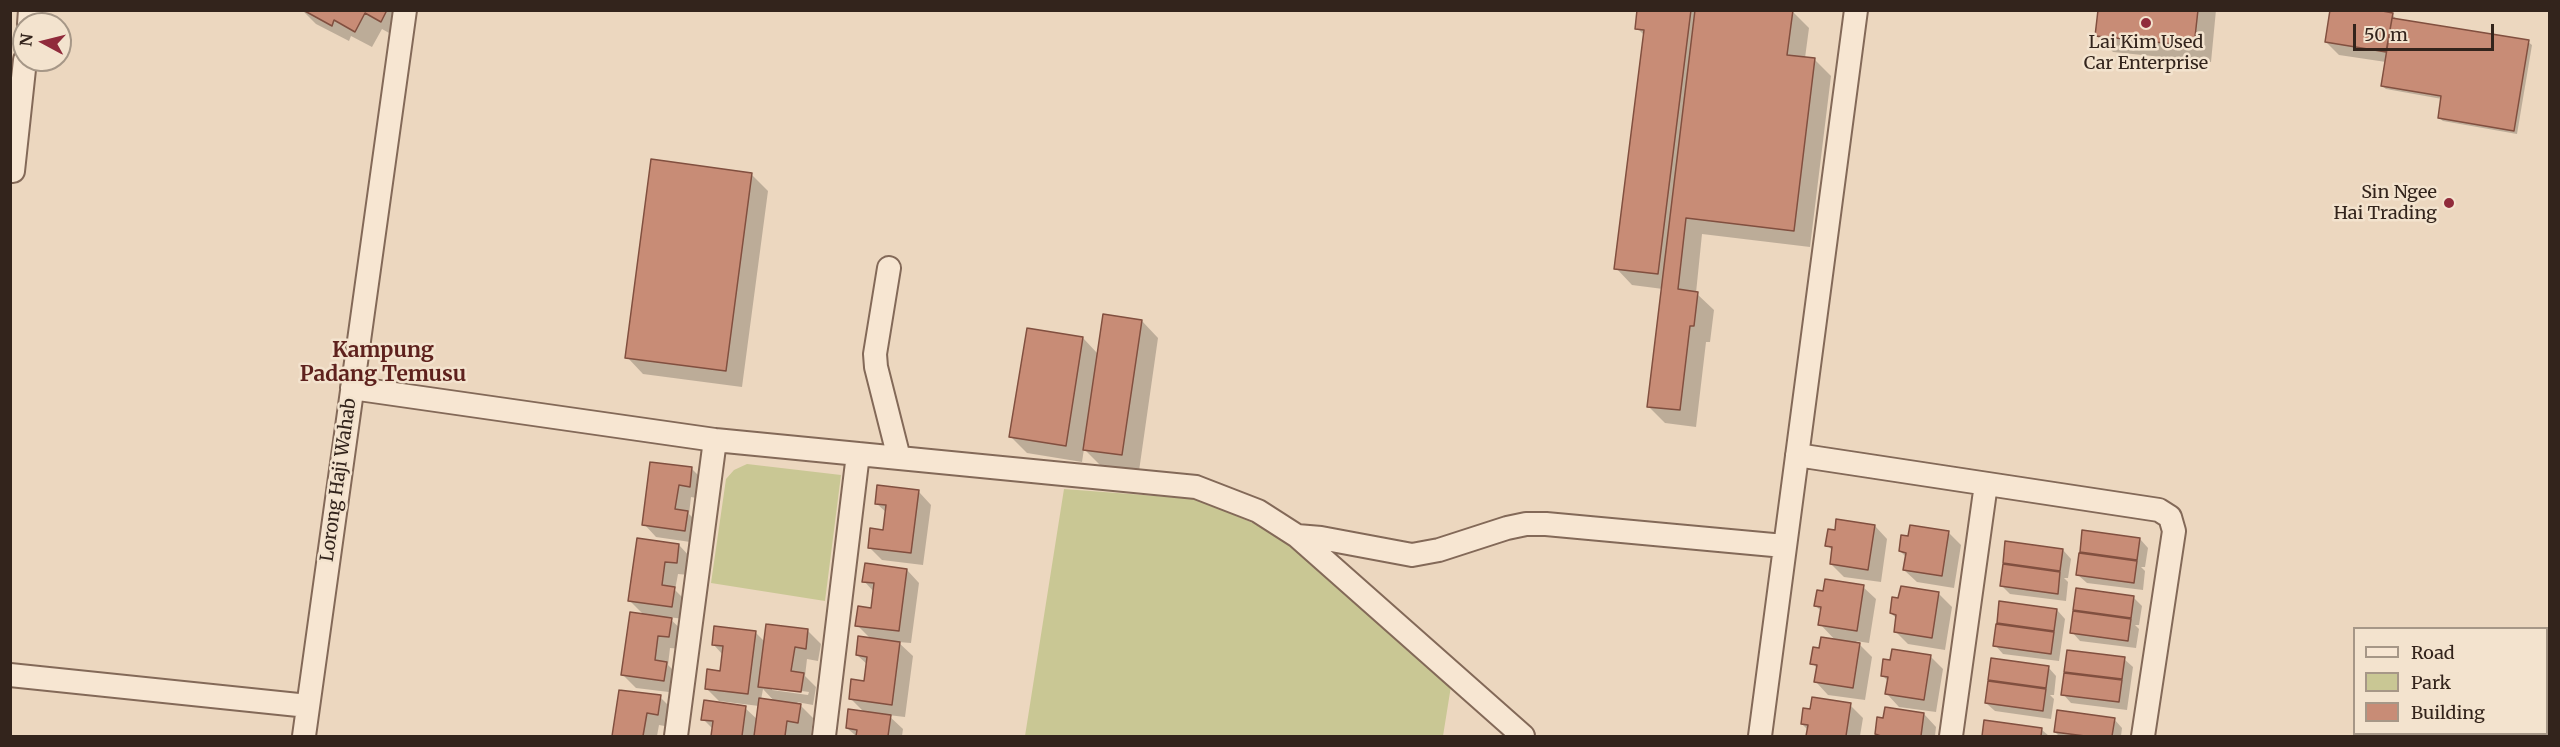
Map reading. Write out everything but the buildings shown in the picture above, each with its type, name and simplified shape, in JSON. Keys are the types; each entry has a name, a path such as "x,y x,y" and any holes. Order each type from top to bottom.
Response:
{"street":[{"name":"Lorong Haji Wahab","path":"304,736 405,10"},
{"path":"1760,736 1856,10"},
{"path":"14,171 24,72"},
{"path":"889,268 875,354 876,367 899,458"},
{"path":"352,388 715,440 1196,487 1258,511 1297,536 1523,736"},
{"path":"676,736 715,440"},
{"path":"824,736 858,454"},
{"path":"1797,455 2159,510 2170,517 2174,531 2143,736"},
{"path":"1951,736 1986,484"},
{"path":"1297,536 1321,538 1412,555 1439,550 1507,528 1526,524 1546,524 1784,546"},
{"path":"10,675 308,706"}],"green space":[{"path":"747,464 841,475 825,601 711,583 726,479 734,470"},
{"path":"1064,489 1196,499 1253,523 1294,547 1451,686 1443,736 1025,736"}],"place":[{"name":"Lai Kim Used Car Enterprise","path":"2146,23"},
{"name":"Sin Ngee Hai Trading","path":"2449,203"}],"district":[{"name":"Kampung Padang Temusu","path":"383,363"}]}
